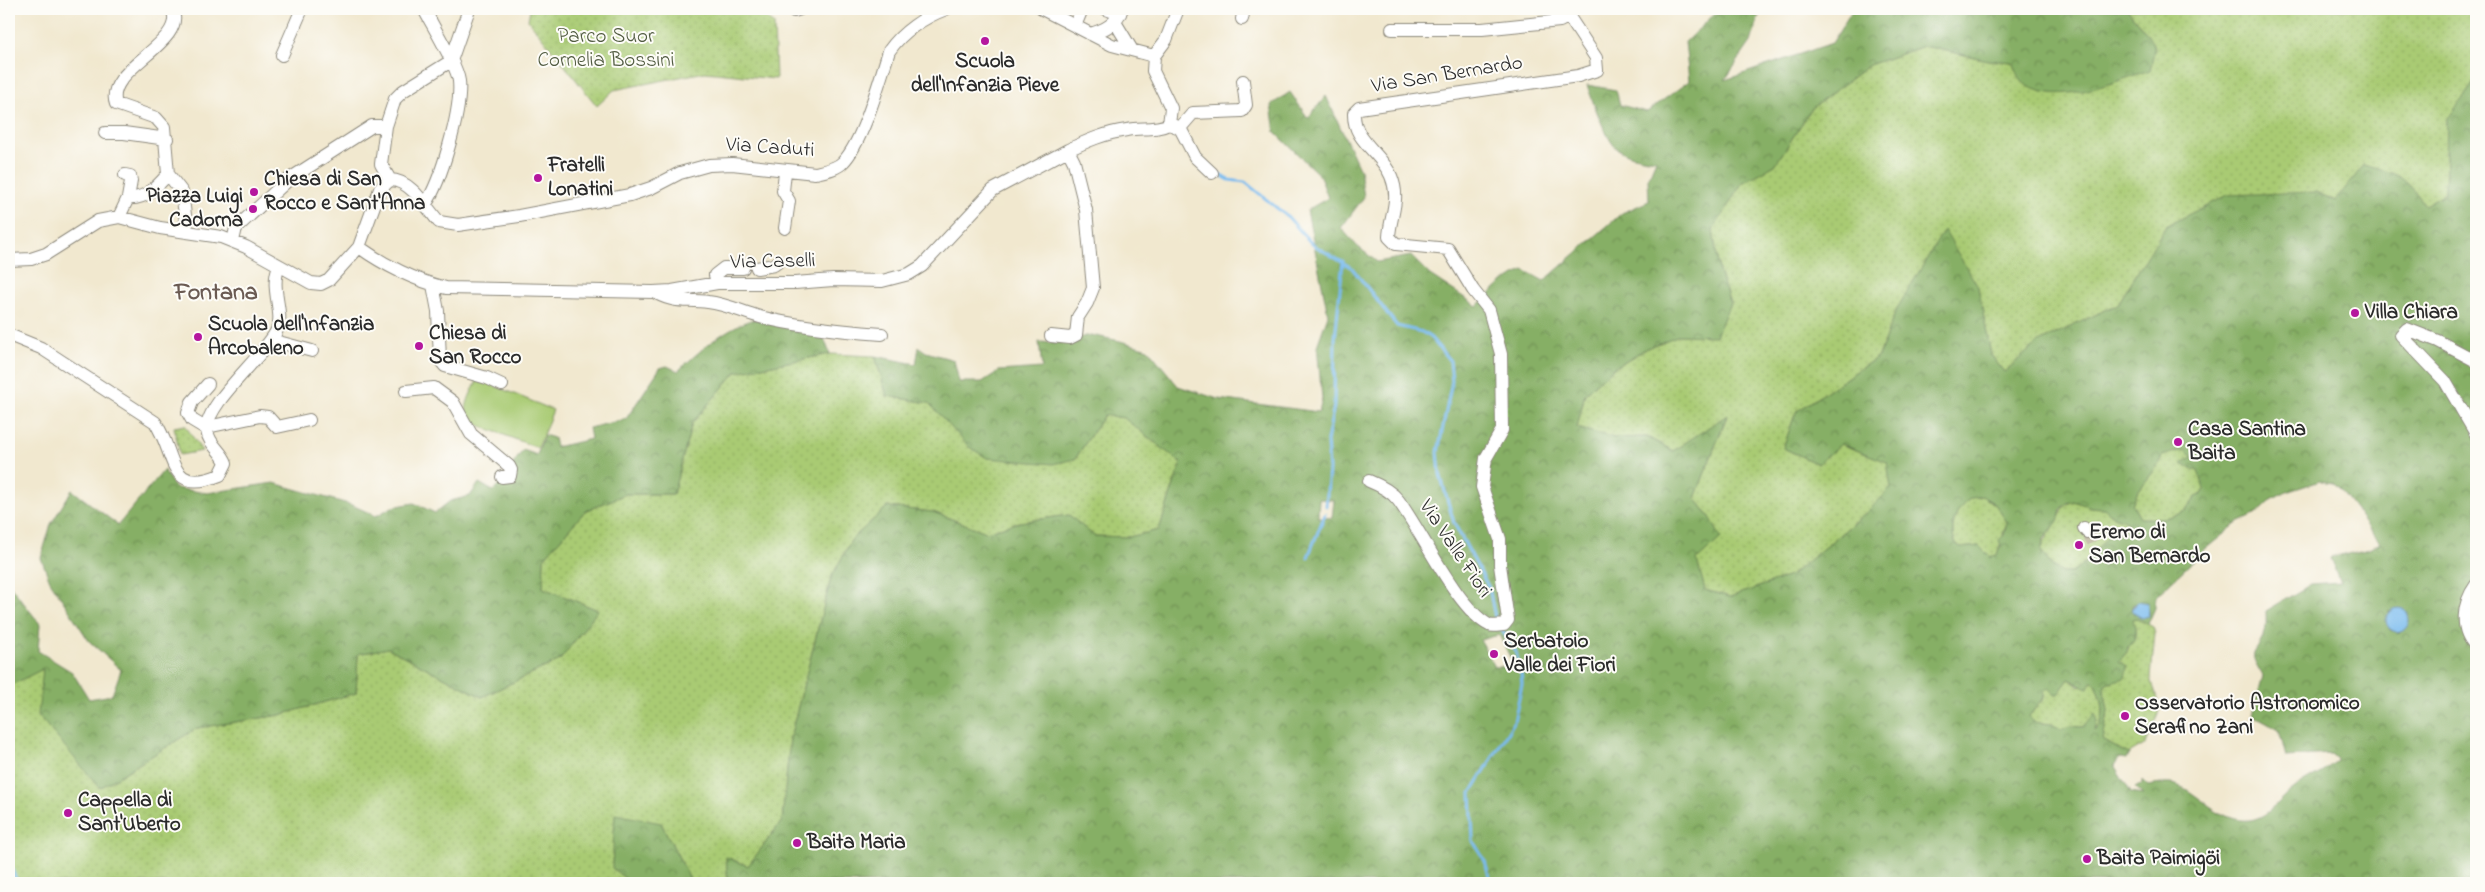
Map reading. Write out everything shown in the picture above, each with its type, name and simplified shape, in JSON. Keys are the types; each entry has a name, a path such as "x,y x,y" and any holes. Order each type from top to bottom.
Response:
{"street":[{"path":"172,9 175,14 175,24 168,34 123,77 116,89 114,98 116,104 161,121 167,139 168,174 182,192 187,230"},
{"path":"282,56 302,9"},
{"path":"424,9 459,80 458,112 433,193 425,205"},
{"path":"9,260 31,259 46,254 98,221 119,217 160,228 187,230 233,241 311,283 320,284 329,280 359,247 380,189 390,180 381,164 386,126 395,99 403,91 451,61 469,9"},
{"path":"792,9 794,11 800,9"},
{"name":"Via Caduti","path":"390,180 399,180 408,185 439,222 458,225 528,215 630,196 651,188 680,173 709,165 732,164 785,172 815,173 843,163 853,148 889,51 896,41 924,14 946,9"},
{"path":"1042,9 1090,34 1154,56"},
{"path":"1075,26 1082,9"},
{"path":"1106,9 1119,15 1132,50"},
{"path":"1178,9 1166,40 1154,56 1153,71 1171,108 1174,126 1195,157 1212,173"},
{"name":"Via San Bernardo","path":"1392,29 1482,29 1560,21 1566,13 1596,58 1597,70 1578,76 1359,108 1354,113 1355,129 1391,176 1396,200 1389,237 1396,244 1448,249 1481,300"},
{"path":"1090,34 1102,30 1119,15"},
{"path":"1174,126 1193,113 1242,111 1246,105 1243,81"},
{"path":"233,241 236,228 288,180 372,126 386,126"},
{"name":"Via Caselli","path":"359,247 374,258 433,285 446,288 672,292 717,283 795,283 833,280 882,281 909,274 922,266 993,190 1068,150 1091,138 1128,129 1174,126"},
{"path":"105,133 124,133 167,139"},
{"path":"1051,336 1070,338 1076,335 1078,317 1087,303 1093,288 1086,210 1074,162 1068,150"},
{"path":"785,172 782,190 789,201 785,228"},
{"path":"128,198 137,199 154,189 168,174"},
{"path":"119,217 128,198 131,182 130,176 125,175"},
{"path":"757,268 774,265 778,262"},
{"path":"9,335 40,348 155,422 162,432 176,470 183,479 193,482 220,475 226,464 224,457 211,442 207,428 209,420 227,391 271,340 278,329 279,321 274,277 279,266"},
{"path":"717,283 715,275 724,268 743,268"},
{"path":"433,285 438,311 440,360 444,366 487,378 502,385"},
{"path":"653,292 671,301 708,302 739,309 760,317 829,329 882,334"},
{"name":"Via Valle Fiori","path":"1369,481 1397,498 1451,584 1476,615 1490,625 1504,625 1508,620 1500,565 1500,539 1482,487 1486,458 1502,430 1502,354 1489,310 1481,300"},
{"path":"2476,361 2422,333 2407,329 2401,335 2445,381 2476,434"},
{"path":"271,340 312,351"},
{"path":"208,384 192,402 188,413 192,420 207,428 265,415 277,427 309,420"},
{"path":"406,391 434,388 453,402 471,434 511,470 510,476 502,477"},
{"path":"2476,585 2466,604 2464,623 2468,636 2476,646"}],"green space":[{"name":"Parco Suor Cornelia Bossini","path":"530,9 754,9 774,24 776,79 705,72 614,90 597,106 528,20"},
{"path":"1720,9 1759,16 1751,42 1725,80 1832,43 1853,9 2127,9 2146,32 2155,48 2150,70 2088,90 2055,93 2040,91 2026,85 2020,78 2013,62 1988,60 1924,46 1869,65 1811,109 1775,165 1742,183 1713,230 1719,272 1730,303 1716,336 1679,335 1647,348 1615,367 1585,393 1577,428 1614,438 1647,437 1673,451 1727,415 1695,498 1710,517 1721,538 1697,560 1705,590 1730,597 1790,576 1867,512 1891,488 1887,462 1841,444 1818,464 1783,448 1796,412 1879,356 1895,312 1944,230 1978,287 1991,355 2004,372 2039,342 2118,304 2166,226 2227,195 2316,192 2335,201 2364,165 2399,177 2411,187 2425,205 2445,193 2447,120 2476,80 2476,883 728,883 726,857 748,866 782,821 790,738 831,578 852,539 887,507 933,512 986,532 1020,522 1069,515 1094,536 1129,537 1159,530 1181,463 1124,418 1104,415 1075,459 1053,464 987,458 969,447 929,403 887,396 875,356 916,364 919,347 926,352 954,360 959,382 982,382 999,371 1042,368 1039,342 1056,343 1091,335 1148,349 1178,386 1218,399 1319,412 1322,398 1317,346 1328,315 1307,210 1328,198 1320,176 1275,132 1271,105 1290,92 1308,118 1326,96 1360,170 1364,197 1341,228 1357,246 1377,262 1411,256 1430,275 1477,306 1503,282 1524,270 1544,281 1622,213 1649,201 1648,179 1656,160 1641,158 1623,152 1614,145 1600,120 1587,85 1616,90 1620,105 1647,112 1689,81 1685,42","holes":["2184,450 2193,457 2181,464 2198,471 2205,489 2203,493 2195,496 2192,504 2187,509 2180,513 2164,518 2140,518 2132,504 2162,456","2320,481 2333,483 2380,543 2369,549 2330,558 2340,582 2311,584 2266,611 2265,632 2254,654 2255,662 2263,676 2252,715 2279,730 2286,757 2331,754 2338,760 2296,787 2264,815 2250,820 2240,820 2222,814 2190,792 2174,784 2148,786 2142,780 2142,784 2135,788 2143,795 2131,793 2114,765 2120,758 2126,759 2129,754 2103,741 2108,711 2104,689 2106,683 2125,678 2127,666 2119,661 2135,638 2133,619 2137,618 2148,624 2155,608 2155,597 2209,546 2236,524 2255,515 2270,501 2286,492","1982,496 1995,504 2007,522 2004,535 1999,540 2001,545 1997,555 1990,557 1979,546 1960,548 1953,536 1956,515 1964,503","1319,499 1334,500 1332,518 1318,517","2074,501 2090,507 2104,508 2113,516 2125,520 2128,527 2126,531 2108,536 2086,562 2072,573 2062,573 2052,566 2041,552 2044,539 2058,521 2061,510 2067,503","2134,604 2149,610 2149,616 2132,610","2389,610 2400,633 2390,630 2386,621","1499,635 1514,666 1495,667 1480,640","2069,679 2088,688 2093,681 2103,706 2102,720 2095,731 2097,720 2095,714 2083,727 2070,726 2061,729 2051,724 2032,722 2029,716 2044,697 2044,692 2048,688 2054,694 2058,694"]},
{"path":"2127,9 2476,9 2476,80 2447,121 2445,193 2425,205 2412,188 2336,201 2316,192 2166,226 2118,304 2039,342 2004,372 1991,355 1978,287 1895,312 1879,356 1796,412 1783,448 1818,464 1840,444 1888,462 1891,488 1867,512 1790,576 1730,597 1705,590 1696,560 1710,517 1695,498 1727,416 1673,451 1647,437 1614,438 1577,428 1585,393 1615,367 1647,348 1679,335 1716,335 1730,303 1719,272 1713,230 1742,183 1775,165 1811,109 1869,65 1924,46 1988,60 2013,62 2146,32"},
{"path":"754,319 822,333 830,354 736,372 692,423 673,494 626,494 585,511 544,558 543,588 598,610 560,660 482,697 388,648 358,654 356,693 280,715 197,728 100,788 38,715 43,669 9,686 9,584 40,624 38,651 72,672 89,699 112,695 121,670 89,641 50,581 41,558 51,524 72,490 118,525 164,470 175,488 207,493 274,483 352,505 376,516 392,507 414,503 435,513 450,501 470,496 479,483 493,491 501,482 506,484 510,482 511,467 523,450 537,455 544,435 554,438 556,447 591,439 589,428 626,419 660,368 667,366 678,371 723,334"},
{"path":"830,354 875,356 887,396 929,403 987,458 1075,459 1104,415 1124,418 1181,463 1159,530 1129,537 1094,536 1069,515 1020,522 986,532 933,512 887,507 852,539 831,578 790,738 782,821 748,866 726,857 728,883 692,883 661,823 612,868 631,883 9,883 9,686 43,668 100,788 197,728 280,715 356,693 358,654 388,648 482,697 560,660 598,610 543,588 544,558 585,511 626,494 673,494 692,423 736,372"},
{"path":"478,379 553,410 538,448 470,422 466,412 467,406"},
{"path":"185,425 202,451 180,455 174,427"},
{"path":"2184,449 2194,457 2182,464 2198,471 2206,489 2203,493 2195,496 2192,504 2181,513 2165,518 2140,518 2132,504 2135,497 2162,456"},
{"path":"1982,496 1995,504 2007,522 1997,555 1990,557 1979,546 1960,548 1953,536 1956,515 1964,503 1974,497"},
{"path":"2074,501 2090,507 2105,508 2113,516 2125,520 2128,527 2126,531 2108,536 2086,562 2072,573 2062,573 2052,566 2041,552 2045,540 2064,507"},
{"path":"2137,618 2153,627 2155,633 2151,677 2160,711 2146,744 2129,754 2103,741 2108,711 2104,689 2106,682 2115,679 2119,661 2127,652 2135,629 2132,619"},
{"path":"2069,679 2080,686 2094,681 2097,686 2103,714 2099,726 2094,731 2097,720 2089,722 2083,727 2070,726 2061,729 2051,724 2032,722 2029,716 2044,698 2044,692 2048,688 2058,694"},
{"path":"615,814 661,823 692,883 631,883 612,868"}],"water":[{"path":"2138,601 2147,603 2149,616 2141,618 2132,610"},
{"path":"2398,608 2407,611 2410,620 2407,629 2398,632 2389,629 2386,620 2389,611"}],"waterway":[{"path":"1216,173 1229,180 1245,182 1288,217 1312,244 1352,268 1397,326 1422,332 1431,338 1450,361 1452,381 1438,452 1440,474 1454,523 1489,588 1496,622"},
{"path":"1326,506 1329,469 1327,441 1334,406 1335,339 1343,261"},
{"path":"1308,557 1325,514"},
{"path":"1491,883 1485,861 1473,841 1471,793 1514,722 1522,684 1516,652 1501,629"},
{"path":"9,863 18,883"}],"tunnel":[{"path":"2087,532 2094,544"}],"place":[{"name":"Scuola dell'Infanzia Pieve","path":"985,41"},
{"name":"Fratelli Lonatini","path":"538,178"},
{"name":"Chiesa di San Rocco e Sant'Anna","path":"254,192"},
{"name":"Piazza Luigi Cadorna","path":"253,209"},
{"name":"Villa Chiara","path":"2355,313"},
{"name":"Scuola dell'Infanzia Arcobaleno","path":"198,337"},
{"name":"Chiesa di San Rocco","path":"419,346"},
{"name":"Casa Santina Baita","path":"2178,442"},
{"name":"Eremo di San Bernardo","path":"2079,545"},
{"name":"Serbatoio Valle dei Fiori","path":"1494,654"},
{"name":"Osservatorio Astronomico Serafino Zani","path":"2125,716"},
{"name":"Cappella di Sant'Uberto","path":"68,813"},
{"name":"Baita Maria","path":"797,843"},
{"name":"Baita Paimigöi","path":"2087,859"}],"district":[{"name":"Fontana","path":"216,293"}]}
